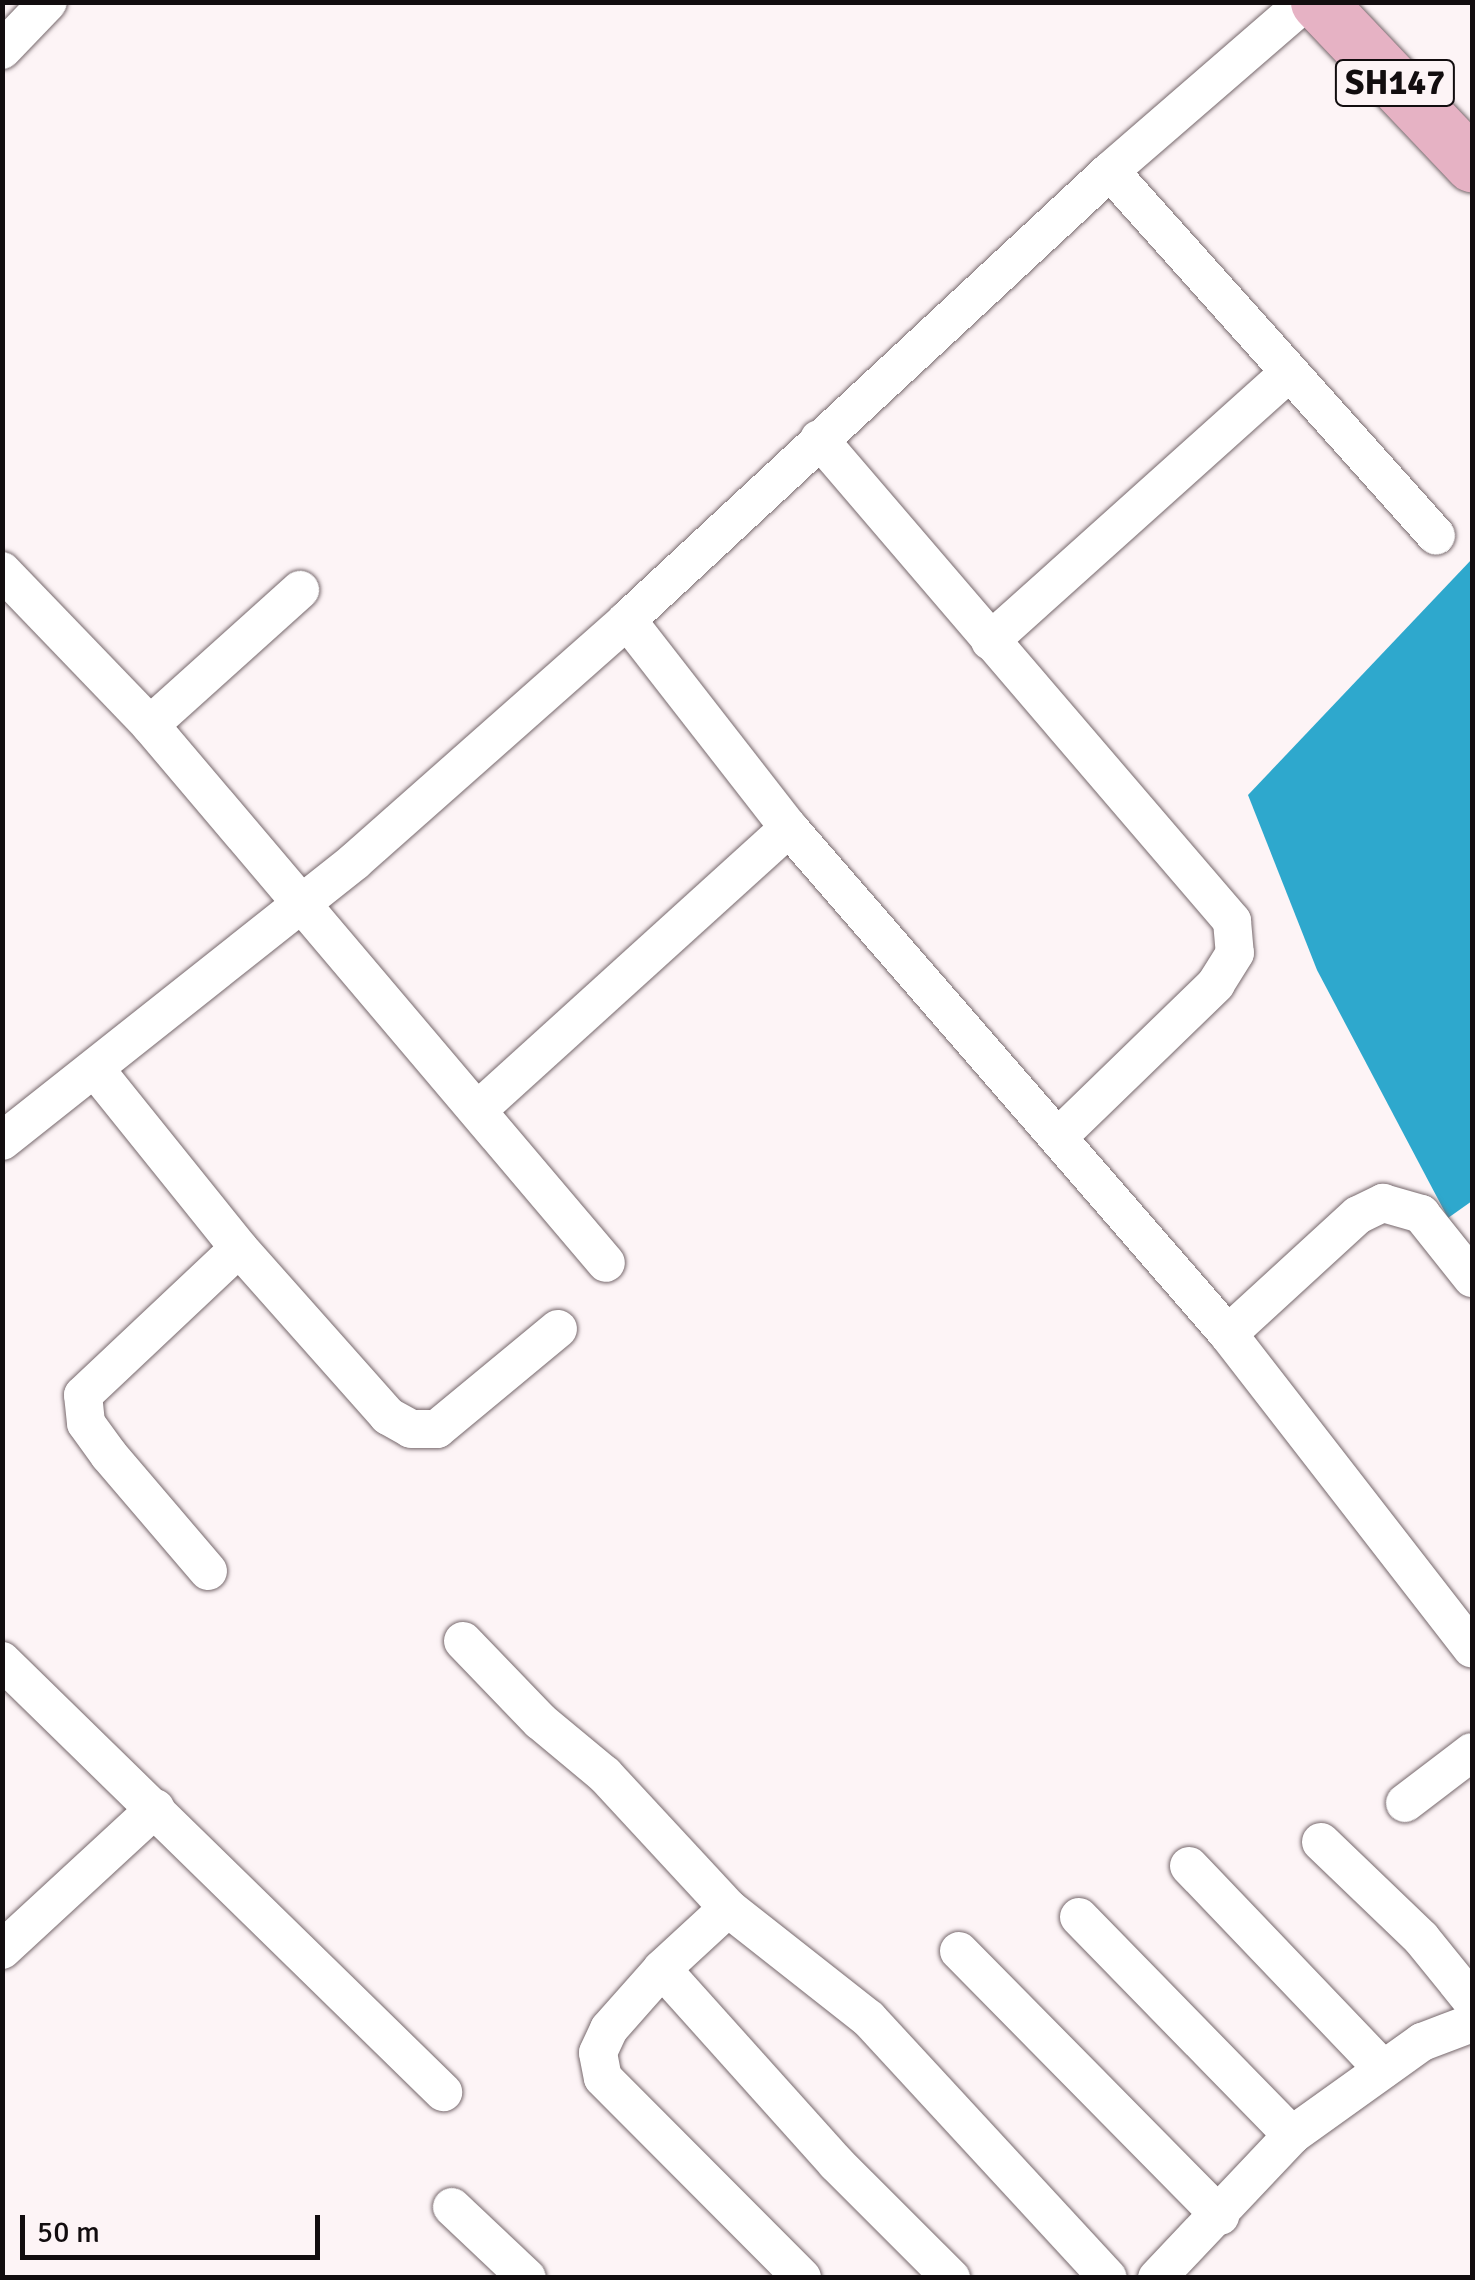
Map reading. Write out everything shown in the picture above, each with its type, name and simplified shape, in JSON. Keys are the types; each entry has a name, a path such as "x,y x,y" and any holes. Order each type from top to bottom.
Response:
{"main road":[{"name":"SH147","path":"1318,2 1472,164"}],"street":[{"path":"2,50 48,2"},
{"path":"2,1141 301,899 355,861 627,620 1110,171 1305,2"},
{"path":"1110,171 1286,376 1436,536"},
{"path":"990,641 1286,376"},
{"path":"819,439 1232,920 1235,953 1216,984 1058,1137"},
{"path":"2,571 150,725 480,1108 606,1263"},
{"path":"150,725 300,590"},
{"path":"627,620 789,828 1228,1334 1472,1648"},
{"path":"480,1108 789,828"},
{"path":"95,1069 239,1248 388,1416 411,1429 436,1429 558,1329"},
{"path":"1228,1334 1358,1214 1383,1203 1421,1214 1472,1278"},
{"path":"208,1572 108,1455 86,1422 82,1395 239,1248"},
{"path":"463,1641 540,1721 604,1775 728,1908 870,2019 1108,2278"},
{"path":"2,1660 443,2092"},
{"path":"1406,1803 1472,1752"},
{"path":"2,1950 156,1808"},
{"path":"1321,1842 1421,1938 1472,2001"},
{"path":"1189,1866 1383,2070"},
{"path":"728,1908 662,1969 609,2029 598,2053 604,2078 802,2278"},
{"path":"1079,1917 1292,2135"},
{"path":"959,1952 1220,2216"},
{"path":"662,1969 836,2163 951,2278"},
{"path":"1157,2278 1220,2216 1292,2135 1422,2042 1472,2023"},
{"path":"452,2207 527,2278"}],"water":[{"path":"1472,559 1472,1201 1448,1218 1317,970 1248,795"}]}
